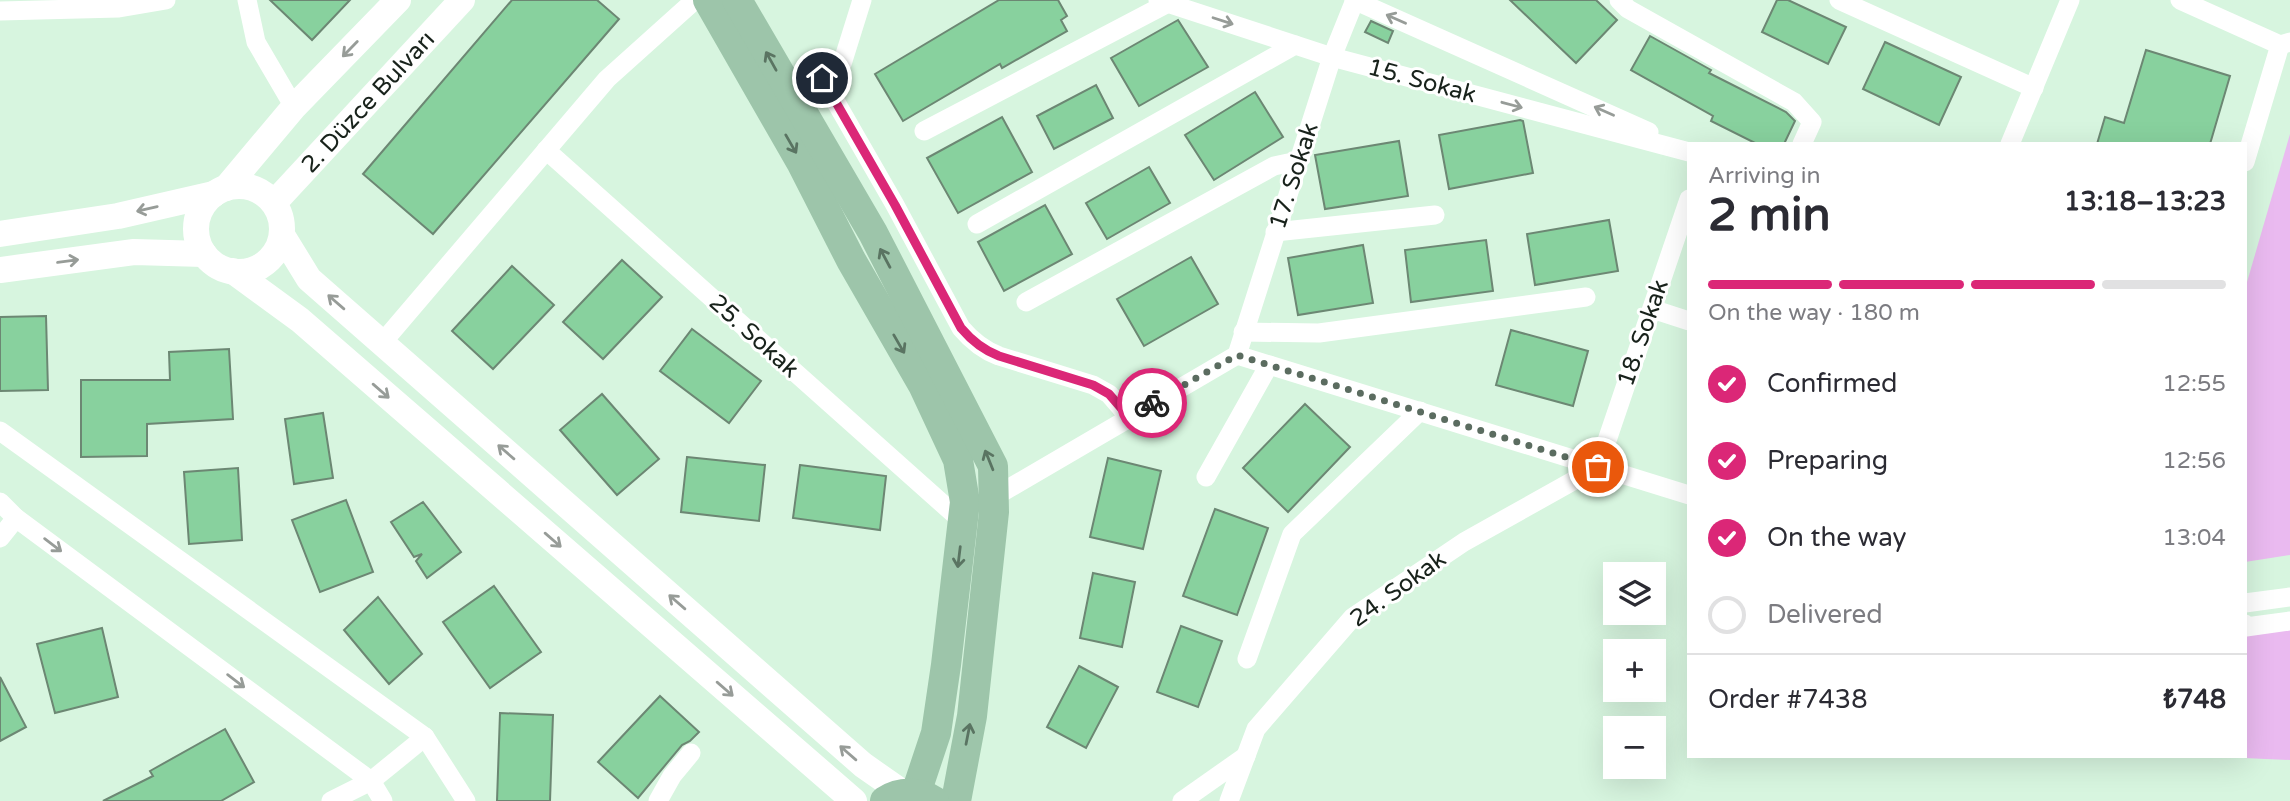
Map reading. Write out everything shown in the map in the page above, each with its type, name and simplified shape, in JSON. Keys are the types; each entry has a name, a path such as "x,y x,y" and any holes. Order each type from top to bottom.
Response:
{"main road":[{"name":"2. Düzce Bulvarı","path":"220,191 294,107 398,0"},
{"name":"2. Düzce Bulvarı","path":"274,203 462,0"},
{"path":"282,236 309,279 863,765 910,797 936,733 965,502 958,460 923,385 851,260 801,162 708,0"},
{"path":"737,0 873,233 993,466 994,496 972,716 956,801"},
{"path":"0,234 118,216 239,186 253,188 274,203 280,213 282,236 270,259 259,267 233,271"},
{"path":"220,191 204,203 198,215 196,229 198,242 212,262 233,271 300,320 854,801"},
{"path":"0,270 134,252 204,254"}],"street":[{"path":"0,11 118,8 166,0"},
{"path":"247,0 256,42 294,107"},
{"path":"382,343 607,79 695,0"},
{"path":"793,99 842,64 862,0"},
{"name":"17. Sokak","path":"1237,355 1332,57 1355,0"},
{"name":"15. Sokak","path":"1355,0 1687,150"},
{"path":"1619,0 1628,9 1794,102 1812,122 1803,142"},
{"path":"1839,0 2034,88"},
{"path":"2011,142 2070,0"},
{"path":"2180,0 2285,44 2247,156"},
{"path":"924,131 1163,2"},
{"name":"15. Sokak","path":"1163,2 1332,57 1687,150"},
{"path":"977,224 1295,45"},
{"path":"822,78 968,337 999,356 1093,385 1109,394 1128,416"},
{"name":"25. Sokak","path":"546,150 962,522"},
{"path":"1026,302 1274,166 1288,163 1297,167"},
{"name":"18. Sokak","path":"1598,467 1652,309 1684,230 1687,212"},
{"path":"1276,233 1435,215"},
{"path":"1243,332 1319,333 1586,297"},
{"path":"1652,309 1687,320"},
{"path":"994,496 1237,355 1687,494"},
{"path":"1206,477 1269,365"},
{"path":"1247,659 1292,534 1420,411"},
{"path":"0,431 425,737 466,801"},
{"name":"24. Sokak","path":"1229,801 1256,729 1353,617 1464,542 1598,467"},
{"path":"0,502 16,518 371,780 383,801"},
{"path":"0,538 16,518"},
{"path":"2247,603 2290,597"},
{"path":"2247,627 2290,621"},
{"path":"331,801 371,780 425,737"},
{"path":"658,801 672,776 691,753"},
{"path":"1182,801 1246,756"}],"shaded area":[{"path":"2290,134 2290,555 2247,562 2247,282"},
{"path":"2290,624 2290,760 2245,758 2247,630"}],"building":[{"path":"270,0 350,0 312,40"},
{"path":"512,0 597,0 619,19 433,234 363,174"},
{"path":"999,0 1058,0 1067,16 1061,20 1067,31 1002,68 1000,64 903,121 875,74"},
{"path":"1510,0 1596,0 1617,20 1576,63"},
{"path":"1777,0 1788,0 1846,27 1828,64 1762,32"},
{"path":"1178,20 1208,67 1139,106 1111,58"},
{"path":"1371,21 1393,31 1388,43 1365,32"},
{"path":"1650,36 1711,70 1709,73 1786,112 1795,121 1785,142 1753,142 1711,121 1713,116 1631,70"},
{"path":"1885,42 1961,77 1939,125 1863,89"},
{"path":"2146,50 2230,76 2211,142 2098,142 2105,117 2124,123"},
{"path":"1096,85 1113,118 1054,149 1037,116"},
{"path":"1255,92 1283,137 1214,180 1185,135"},
{"path":"1002,117 1032,172 958,213 927,158"},
{"path":"1523,121 1533,173 1449,189 1439,135"},
{"path":"1399,141 1408,196 1325,209 1315,155"},
{"path":"1149,167 1170,203 1107,239 1086,203"},
{"path":"1045,205 1072,254 1004,291 978,242"},
{"path":"1609,220 1618,271 1535,285 1527,234"},
{"path":"1486,240 1493,291 1411,302 1405,250"},
{"path":"1363,245 1373,303 1298,315 1288,258"},
{"path":"1191,257 1218,304 1144,346 1117,299"},
{"path":"622,260 662,297 603,359 563,322"},
{"path":"512,266 554,305 493,369 452,331"},
{"path":"46,316 48,390 0,391 0,317"},
{"path":"692,329 761,381 729,423 660,371"},
{"path":"1511,330 1588,351 1573,406 1496,385"},
{"path":"229,349 233,419 147,424 147,456 81,457 81,380 170,380 169,352"},
{"path":"602,394 659,459 617,495 560,430"},
{"path":"1305,404 1350,447 1288,512 1243,468"},
{"path":"323,413 333,478 294,484 285,419"},
{"path":"687,457 765,465 759,521 681,512"},
{"path":"1108,458 1161,471 1143,549 1090,537"},
{"path":"800,465 886,476 880,530 793,518"},
{"path":"238,468 242,540 189,544 184,472"},
{"path":"346,500 373,572 320,592 292,520"},
{"path":"423,502 461,552 427,578 416,561 422,554 414,557 391,522"},
{"path":"1215,509 1268,528 1237,615 1183,596"},
{"path":"1093,573 1135,582 1122,647 1080,638"},
{"path":"494,586 541,652 490,688 443,622"},
{"path":"378,597 422,654 389,684 344,630"},
{"path":"1181,626 1222,641 1198,707 1157,692"},
{"path":"102,628 118,697 55,713 37,644"},
{"path":"1079,666 1118,687 1086,748 1047,727"},
{"path":"0,677 26,727 0,741"},
{"path":"660,696 699,732 682,745 638,798 598,762"},
{"path":"500,713 553,715 550,801 497,801"},
{"path":"225,729 254,782 221,801 103,801 153,776 150,771"}],"way so far":[{"path":"1152,403 1237,355 1598,467"}],"route":[{"path":"822,78 968,337 977,345 999,356 1093,385 1109,394 1128,416 1152,403"}]}
